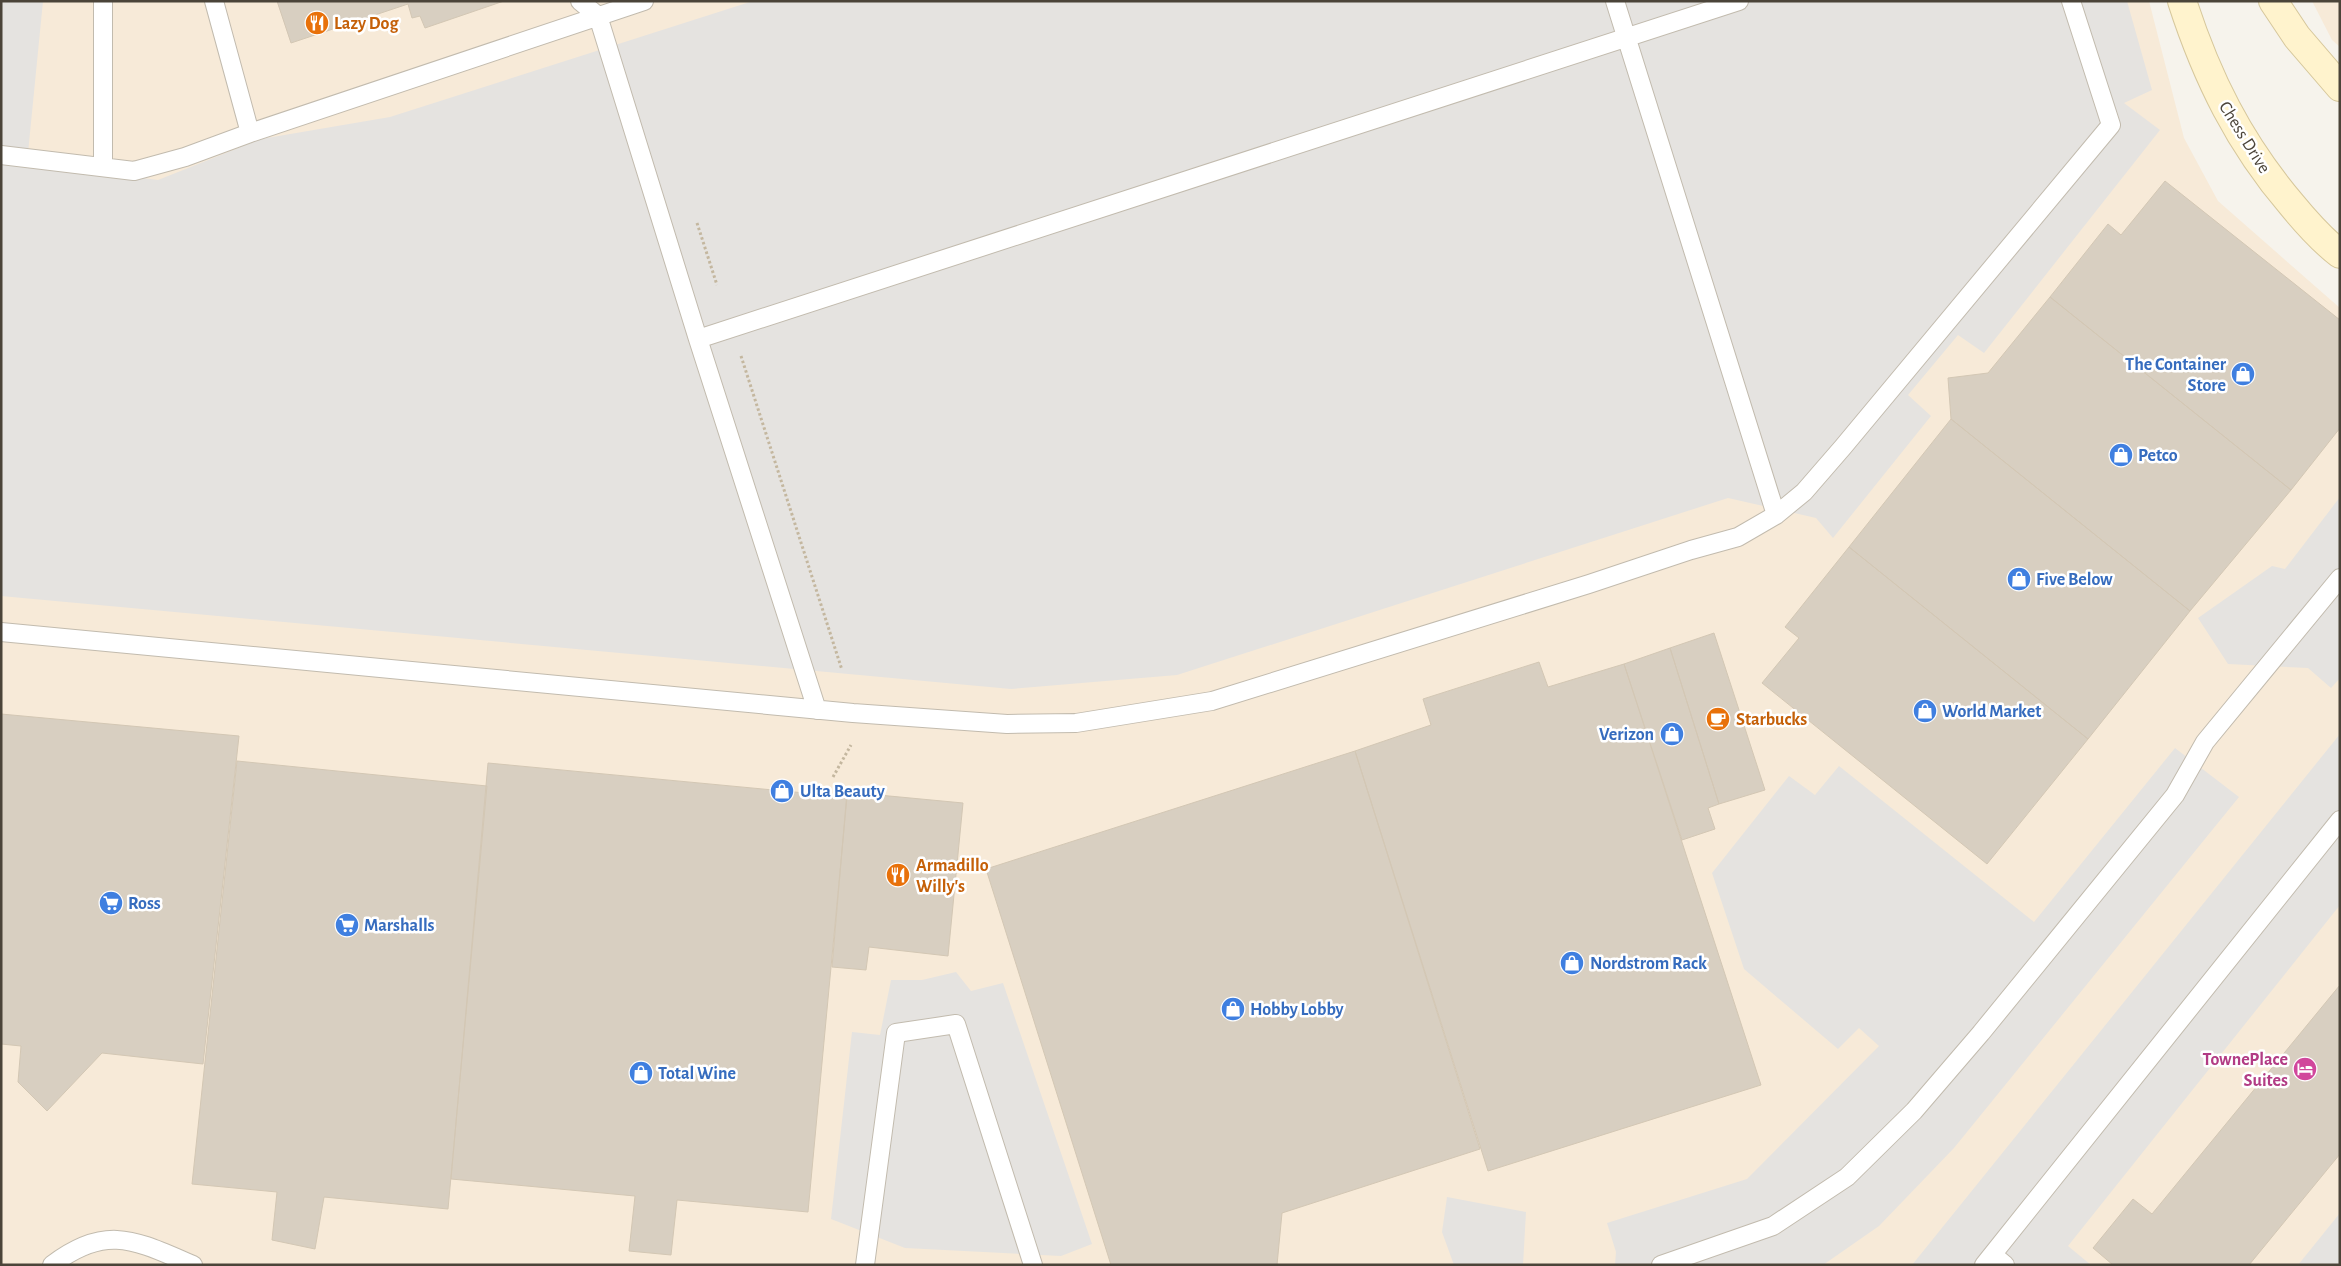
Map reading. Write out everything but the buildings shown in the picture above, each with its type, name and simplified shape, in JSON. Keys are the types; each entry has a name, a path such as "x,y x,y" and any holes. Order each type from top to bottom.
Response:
{"main road":[{"name":"Chess Drive","path":"2182,1 2207,71 2227,112 2250,150 2276,186 2306,221 2340,254"},
{"path":"2273,1 2297,37 2340,87"}],"lane":[{"path":"103,1 104,166"},
{"path":"214,1 250,133"},
{"path":"580,1 601,8"},
{"path":"1,155 134,171 185,157 601,8 644,1"},
{"path":"1616,1 1776,515"},
{"path":"698,339 1739,1"},
{"path":"1,632 817,710 1007,724 1076,723 1212,701 1589,584 1691,550 1738,537 1776,515 1804,492 1830,462 2111,125 2071,1"},
{"path":"601,8 698,339 817,710"},
{"path":"1661,1265 1773,1226 1847,1177 1914,1111 1981,1033 2175,794 2205,742 2340,578"},
{"path":"1994,1261 2340,820"},
{"path":"865,1265 896,1033 956,1024 1033,1265"},
{"path":"52,1265 67,1254 99,1240 138,1242 193,1265"}],"path":[{"path":"696,220 717,285"},
{"path":"739,351 842,670"},
{"path":"833,778 854,740"}],"shaded area":[{"path":"1,1 2149,1 2184,138 2218,201 2340,308 2340,1265 1,1265"},
{"path":"1,1 43,1 27,163 158,180 261,139 390,117 753,1 2127,1 2152,90 2124,103 2160,130 1984,353 1958,335 1908,395 1931,416 1833,538 1816,518 1728,498 1177,675 1011,689 1,596"},
{"path":"2312,1 2340,1 2340,47 2332,40"},
{"path":"2340,497 2340,678 2331,688 2308,668 2228,664 2198,618 2272,566 2285,569"},
{"path":"2340,734 2340,905 2068,1246 2091,1265 1912,1265"},
{"path":"2175,748 2239,797 1954,1148 1879,1226 1823,1265 1615,1265 1616,1252 1607,1223 1747,1179 1879,1046 1859,1028 1838,1049 1744,969 1712,873 1789,776 1815,795 1839,766 2034,922"},
{"path":"956,972 971,991 1003,983 1092,1244 1061,1256 905,1248 831,1219 852,1032 880,1035 891,980 922,980"},
{"path":"1447,1197 1526,1212 1523,1265 1454,1265 1442,1232"},
{"path":"2340,1213 2340,1265 2298,1265"}],"place":[{"name":"Lazy Dog","path":"317,23"},
{"name":"The Container Store","path":"2243,374"},
{"name":"Petco","path":"2121,455"},
{"name":"Five Below","path":"2019,579"},
{"name":"World Market","path":"1925,711"},
{"name":"Starbucks","path":"1718,719"},
{"name":"Verizon","path":"1672,734"},
{"name":"Ulta Beauty","path":"782,791"},
{"name":"Armadillo Willy's","path":"898,875"},
{"name":"Ross","path":"111,903"},
{"name":"Marshalls","path":"347,925"},
{"name":"Nordstrom Rack","path":"1572,963"},
{"name":"Hobby Lobby","path":"1233,1009"},
{"name":"TownePlace Suites","path":"2305,1069"},
{"name":"Total Wine","path":"641,1073"}]}
